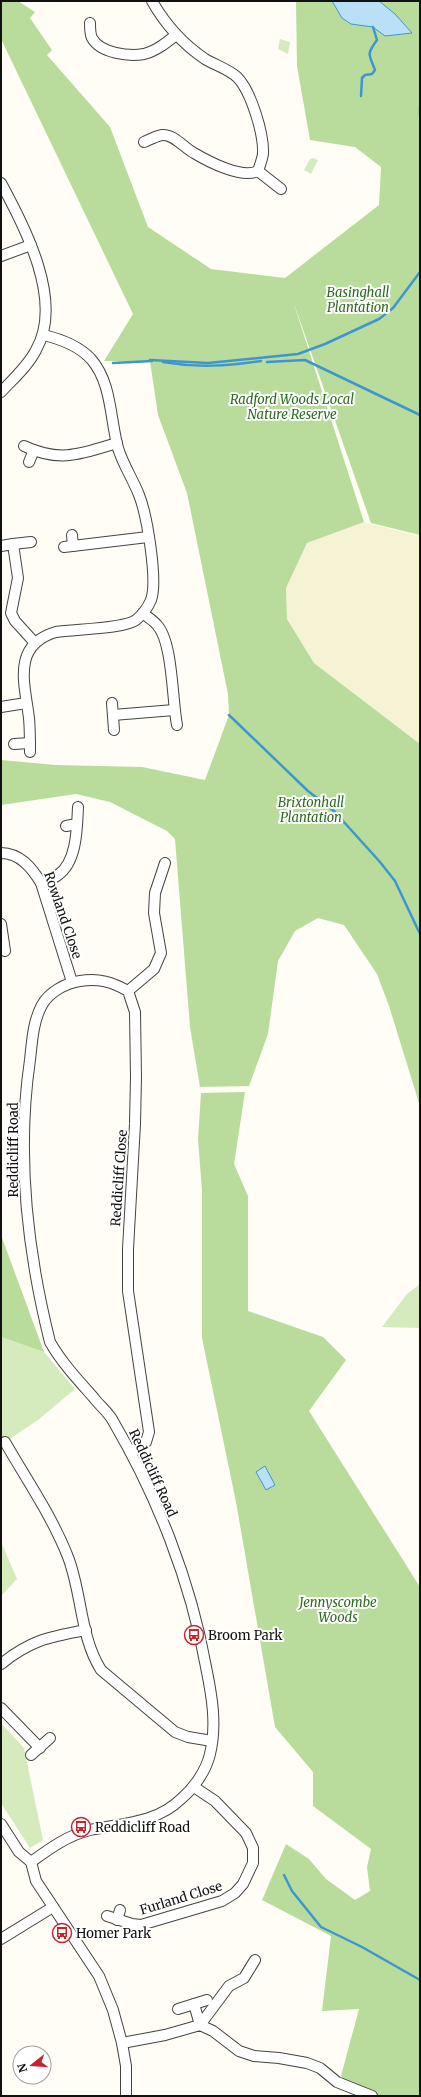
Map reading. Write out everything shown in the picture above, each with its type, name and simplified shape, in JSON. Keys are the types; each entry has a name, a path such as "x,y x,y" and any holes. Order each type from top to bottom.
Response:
{"street":[{"path":"152,1 176,35 206,59 236,76 245,89 260,131 263,152 258,171"},
{"path":"90,23 93,39 101,47 112,52 132,55 144,54 153,50 165,44 176,35"},
{"path":"144,142 162,135 175,139 194,153 226,168 246,174 258,171"},
{"path":"258,171 282,189"},
{"path":"1,184 30,245 40,273 47,304 46,323 43,335 36,350 28,362 1,392"},
{"path":"1,256 30,245"},
{"path":"14,744 30,748 26,703 22,683 27,655 35,643 46,635 56,632 128,624 143,613 150,601 153,587 153,573 148,537 140,496 121,458 107,392 101,375 90,359 77,347 64,341 43,335"},
{"path":"24,446 34,450 62,456 75,456 117,443"},
{"path":"29,462 34,450"},
{"path":"72,535 68,547 148,537"},
{"path":"1,546 31,542"},
{"path":"14,544 18,578 11,613 15,621 35,643"},
{"path":"143,613 158,625 164,638 168,652 177,725"},
{"path":"1,706 26,703"},
{"path":"112,703 114,730"},
{"path":"113,715 174,710"},
{"path":"41,883 58,875 67,864 74,845 78,807"},
{"path":"66,826 77,824"},
{"name":"Rowland Close","path":"1,853 7,853 21,859 32,868 41,883 72,982"},
{"path":"72,982 99,980 114,983 128,991 154,969 160,953 154,913 155,893 165,863"},
{"path":"1,924 2,940 5,951"},
{"name":"Reddicliff Road","path":"31,1862 64,1840 89,1830 139,1822 160,1814 180,1801 194,1787 210,1756 212,1741 212,1700 204,1654 189,1593 168,1536 130,1452 112,1419 59,1356 50,1342 43,1314 30,1244 24,1175 23,1130 27,1080 35,1026 42,1004 59,988 72,982"},
{"name":"Reddicliff Close","path":"128,991 135,1012 136,1077 128,1249 128,1291 148,1432 146,1442 130,1452"},
{"path":"5,1442 17,1454 56,1530 68,1557 79,1595 93,1658 101,1670 175,1732 188,1737 212,1741"},
{"path":"1,1664 17,1651 46,1637 86,1630"},
{"path":"1,1708 40,1748"},
{"path":"31,1755 50,1738"},
{"name":"Furland Close","path":"107,1916 117,1920 142,1925 222,1901 235,1893 243,1884 253,1863 252,1848 246,1833 214,1801 194,1787"},
{"path":"1,1824 19,1852 31,1862 35,1879 99,1976 113,2010 122,2043 126,2066 126,2096"},
{"path":"1,1939 53,1907"},
{"name":"Furland Close","path":"117,1920 120,1910"},
{"path":"122,2043 165,2035 200,2025 229,1986 244,1978 255,1960"},
{"path":"178,2009 206,2000"},
{"path":"194,2004 200,2025 213,2031 239,2051 254,2056 279,2058 306,2063 320,2068 338,2082 372,2096"}],"shaded area":[{"path":"364,522 420,536 420,744 314,663 287,619 286,588 307,543"}],"green space":[{"name":"Brixtonhall Plantation","path":"1,1 18,1 35,12 30,18 52,50 47,55 110,127 148,227 211,269 285,278 379,205 381,167 355,147 310,140 297,66 296,1 420,1 420,535 371,523 293,301 364,522 307,543 286,588 287,619 314,663 420,744 420,1106 389,1006 377,974 344,925 318,918 295,931 278,961 268,1034 249,1086 200,1087 190,1027 175,839 167,831 110,802 76,794 1,805 1,760 56,765 142,767 205,780 229,715 228,694 187,493 158,415 150,361 104,361 133,314 1,39"},
{"path":"280,39 290,42 288,54 278,49"},
{"path":"313,158 318,160 311,174 304,170 310,159"},
{"name":"Jennyscombe Woods","path":"245,1092 234,1164 248,1196 248,1311 323,1337 346,1360 309,1411 420,1587 420,2096 359,2096 341,2076 359,2009 322,2011 331,1936 262,1900 286,1844 309,1859 326,1879 355,1900 370,1891 367,1867 371,1849 313,1806 313,1772 275,1727 236,1502 202,1338 202,1191 198,1139 201,1093"},
{"path":"1,1235 44,1352 1,1337"},
{"path":"420,1284 420,1328 382,1327 407,1294"},
{"path":"1,1337 44,1352 75,1389 38,1420 5,1442 1,1442"},
{"path":"1,1542 17,1579 1,1596"},
{"path":"1,1723 24,1748 43,1840 30,1848 1,1803"}],"water":[{"path":"332,1 379,1 395,14 412,33 385,36 373,27 351,24 342,18"},
{"path":"265,1466 275,1485 266,1490 256,1472"}],"waterway":[{"path":"361,96 362,78 365,75 372,74 375,70 370,57 371,49 377,40 373,27"},
{"path":"420,106 420,116"},
{"path":"150,360 208,363 298,354 325,344 379,319 393,308 420,272"},
{"path":"267,362 305,360 420,415"},
{"path":"113,363 152,361"},
{"path":"163,362 212,366 261,361"},
{"path":"229,715 308,791 334,811 380,862 395,881 420,934"},
{"path":"284,1875 292,1891 321,1927 362,1947 420,1980"}],"place":[{"name":"Broom Park","path":"194,1635"},
{"name":"Reddicliff Road","path":"81,1827"},
{"name":"Homer Park","path":"62,1933"}],"park label":[{"name":"Basinghall Plantation","path":"358,300"},
{"name":"Radford Woods Local Nature Reserve","path":"292,406"}]}
